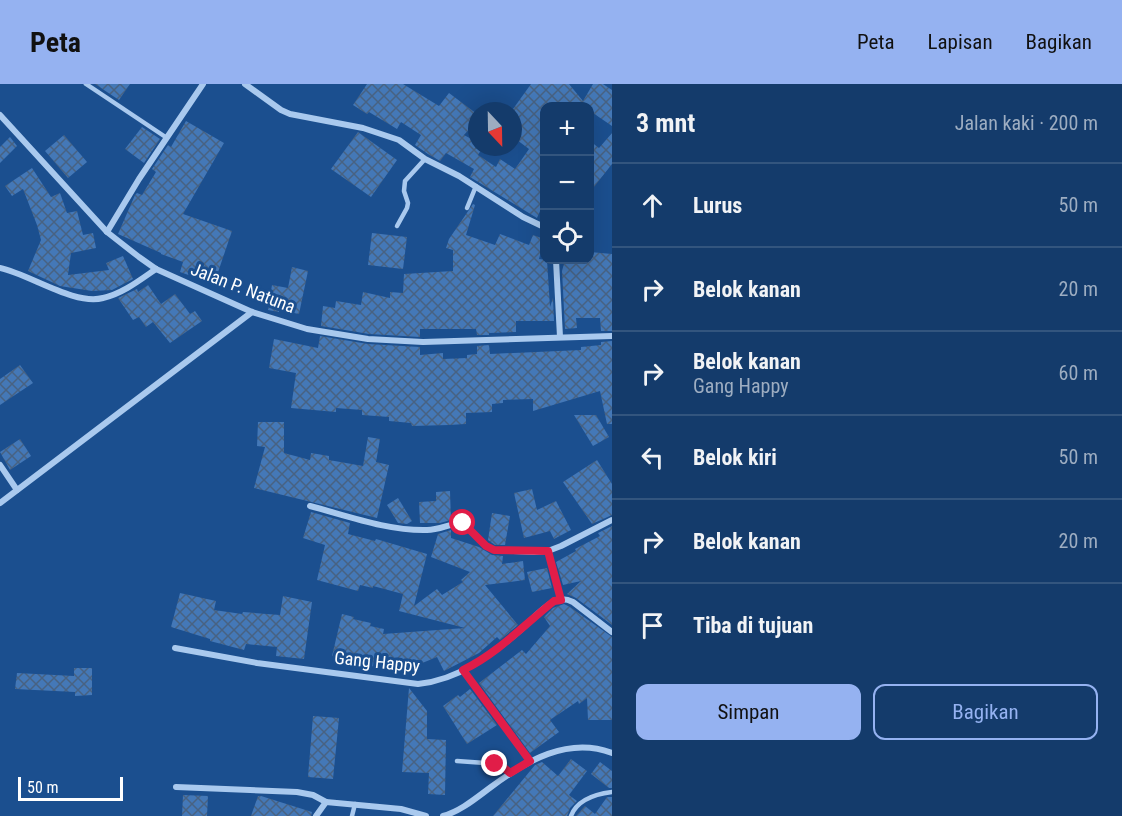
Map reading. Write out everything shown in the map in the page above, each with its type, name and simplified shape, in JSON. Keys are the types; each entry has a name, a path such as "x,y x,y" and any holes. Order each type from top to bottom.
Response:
{"street":[{"path":"107,232 139,179 203,84"},
{"path":"245,84 290,114 375,131 399,140 425,159 476,186 523,217 540,225"},
{"name":"Jalan P. Natuna","path":"0,115 107,232 156,269 252,312 307,329 368,339 423,342 612,336"},
{"path":"556,264 560,338"},
{"path":"0,268 94,300 116,294 156,269"},
{"path":"0,503 252,312"},
{"path":"0,465 17,490"},
{"path":"310,506 404,529 429,530 463,523 486,546 494,550 548,551 612,520"},
{"path":"548,551 561,600 573,602 612,632"},
{"name":"Gang Happy","path":"175,648 257,663 403,683 430,683 480,662 554,601 561,600"},
{"path":"463,670 530,761"},
{"path":"443,816 464,806 530,761 560,750 580,747 599,748 612,753"},
{"path":"176,787 297,792 313,795 326,802 401,809 426,816"},
{"path":"316,816 326,802"}],"lane":[{"path":"86,84 167,138"},
{"path":"397,226 408,208 404,191 405,181 425,159"},
{"path":"467,208 476,186"},
{"path":"457,761 499,764 510,773"},
{"path":"571,816 584,800 612,792"},
{"path":"352,816 355,804"}],"building":[{"path":"95,84 130,84 119,100"},
{"path":"367,84 403,84 439,106 449,93 468,107 468,131 464,135 468,137 468,156 480,156 496,167 500,159 515,169 529,149 522,144 522,102 518,102 531,84 569,84 583,101 593,84 603,84 612,90 612,126 594,114 594,102 540,102 540,211 537,218 470,177 474,169 446,153 440,161 415,145 421,135 401,122 397,129 353,105"},
{"path":"186,121 224,143 183,214 232,231 214,284 180,272 183,262 118,234 135,195 137,193 142,195 156,172 152,169 168,145 171,147"},
{"path":"142,127 160,139 144,163 125,149"},
{"path":"358,132 397,160 371,197 331,169"},
{"path":"612,133 612,164 594,187 594,144 599,148"},
{"path":"64,135 87,162 68,178 45,151"},
{"path":"10,137 17,146 0,163 0,147"},
{"path":"32,168 51,197 60,193 67,213 77,211 83,235 93,233 96,248 71,253 68,275 109,270 106,263 123,256 133,279 112,290 92,291 60,286 28,271 41,240 37,225 23,189 12,196 5,186"},
{"path":"473,204 475,205 466,235 495,245 500,234 529,245 533,235 540,238 539,259 540,264 547,264 550,307 553,298 554,321 516,321 516,332 489,333 489,335 477,335 476,329 420,329 420,337 369,334 321,326 323,306 335,308 336,301 361,305 363,292 390,298 390,292 403,293 404,274 453,271 453,250 446,248 449,239"},
{"path":"372,233 407,237 403,269 368,265"},
{"path":"594,252 612,254 612,331 601,331 600,318 576,318 577,328 565,329 562,271 564,264 594,264"},
{"path":"292,267 308,271 299,314 268,310 272,285 288,288"},
{"path":"148,285 161,304 175,294 190,314 195,311 202,321 170,343 153,322 146,327 139,317 133,320 118,298 137,289 138,292"},
{"path":"320,336 368,344 420,347 420,355 443,353 443,359 467,358 467,355 477,354 477,346 489,345 490,354 581,350 581,347 601,345 601,342 612,341 612,424 607,424 600,391 533,411 533,399 503,400 503,403 492,404 492,412 466,413 466,424 449,425 412,426 411,423 389,421 389,417 362,415 362,410 336,408 336,412 291,408 296,373 269,368 274,339 318,348"},
{"path":"20,365 33,383 0,405 0,379"},
{"path":"574,415 596,415 609,437 593,446"},
{"path":"258,422 284,422 284,453 310,460 311,453 329,456 329,460 363,466 368,437 380,439 376,462 389,465 377,518 254,488 265,447 257,446"},
{"path":"20,439 31,456 10,470 0,452"},
{"path":"597,460 612,484 612,515 592,524 563,482"},
{"path":"532,489 537,510 556,501 571,530 554,539 550,531 524,538 514,493"},
{"path":"450,491 451,520 440,523 420,523 419,502 436,501 436,492"},
{"path":"398,498 412,521 407,524 398,523 387,505"},
{"path":"311,512 350,523 348,534 375,541 376,539 427,554 414,606 437,589 442,595 463,582 461,580 470,572 431,557 438,534 451,530 451,538 479,547 492,555 503,556 502,564 523,561 525,580 485,585 518,625 500,640 497,637 479,653 444,671 437,657 410,668 411,671 388,672 332,656 342,614 371,623 370,626 384,629 383,634 465,628 399,611 403,594 360,585 358,591 317,580 325,545 303,538"},
{"path":"492,513 510,516 505,545 495,545 488,540"},
{"path":"612,526 612,625 576,598 567,594 581,581 563,585 556,562 600,536 598,533"},
{"path":"547,568 552,588 532,592 527,572"},
{"path":"180,593 216,601 214,610 242,614 243,612 280,615 283,596 312,602 304,659 276,656 277,647 246,644 244,650 171,627"},
{"path":"564,604 612,637 612,720 588,720 587,698 579,704 578,701 550,720 559,732 530,753 479,683 522,650 526,654 550,626 544,617 553,608"},
{"path":"74,668 92,668 92,695 75,696 75,692 15,689 17,673 74,676"},
{"path":"409,688 427,711 427,739 446,740 445,795 428,794 429,773 402,772"},
{"path":"470,689 497,725 467,744 443,706"},
{"path":"313,716 339,718 333,779 308,777"},
{"path":"571,759 587,771 569,795 577,801 570,808 567,816 493,816 535,765 542,762 558,776"},
{"path":"600,762 612,771 612,788 591,774"},
{"path":"183,795 208,796 207,816 182,816"},
{"path":"258,796 312,812 311,816 251,816"},
{"path":"607,797 612,797 612,816 576,816 585,806 595,814"}],"route":[{"path":"463,523 486,546 494,550 502,552 548,551 561,600 554,601 497,650 463,670 530,761 510,773 502,766 495,764"}]}
